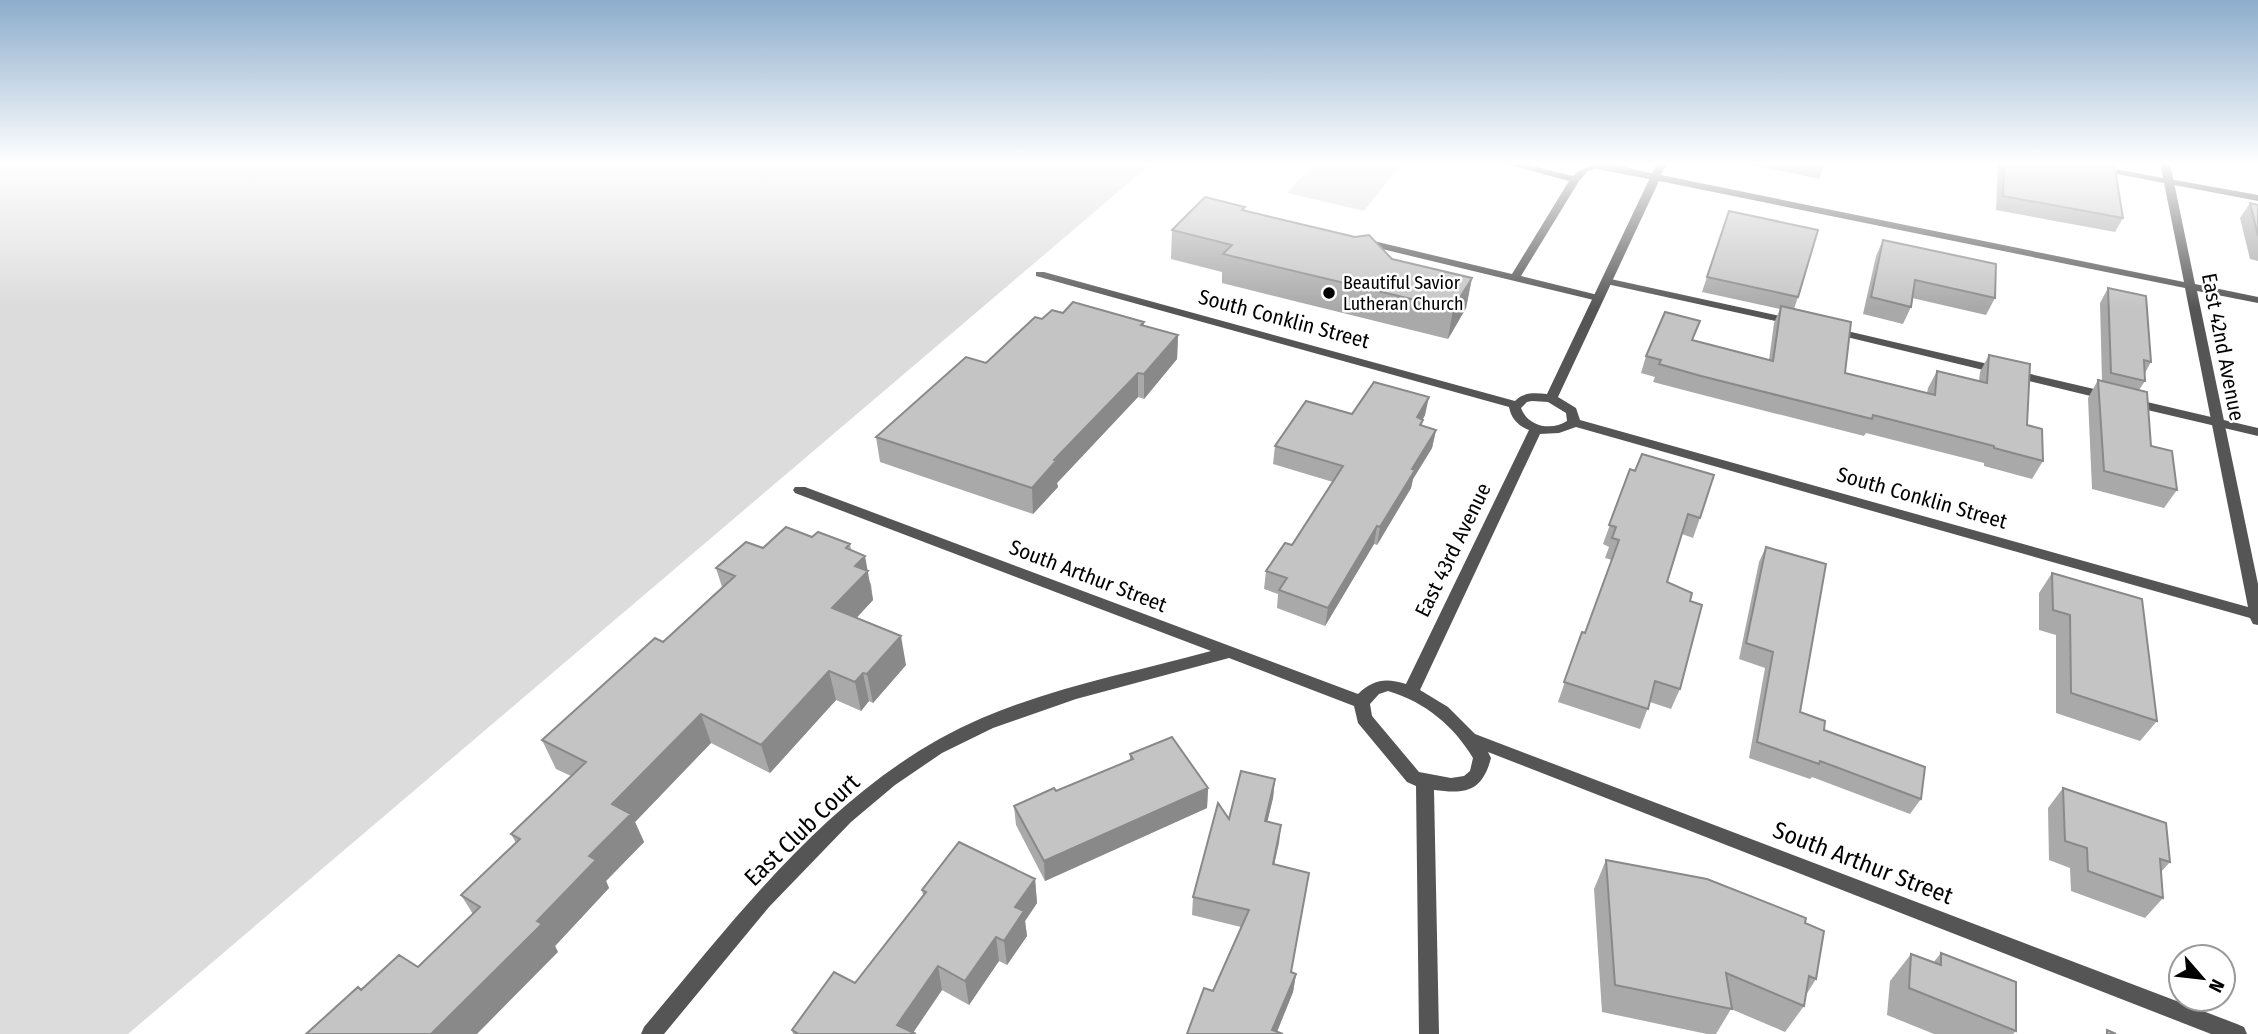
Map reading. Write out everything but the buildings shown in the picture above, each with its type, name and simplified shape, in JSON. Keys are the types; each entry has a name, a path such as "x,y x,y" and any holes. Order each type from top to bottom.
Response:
{"street":[{"path":"1515,278 1555,211"},
{"path":"1551,398 1639,211"},
{"path":"1822,211 2258,300"},
{"name":"East 42nd Avenue","path":"2175,211 2258,617"},
{"path":"1345,237 1598,298"},
{"name":"South Conklin Street","path":"1040,274 1516,405"},
{"path":"1606,281 1797,322 2258,432"},
{"path":"1523,398 1551,398 1567,405 1575,416 1574,422 1564,429 1536,429 1516,414 1516,405 1523,398"},
{"name":"South Conklin Street","path":"1574,422 2258,617"},
{"name":"East 43rd Avenue","path":"1411,691 1536,429"},
{"name":"South Arthur Street","path":"800,490 1361,702"},
{"name":"East Club Court","path":"651,1034 782,879 858,803 931,753 985,724 1047,702 1227,653"},
{"path":"1388,685 1411,691 1434,704 1471,739 1482,758 1478,774 1468,783 1451,785 1425,782 1413,776 1401,765 1396,752 1364,718 1361,702 1373,690 1388,685"},
{"name":"South Arthur Street","path":"1471,739 2237,1034"},
{"path":"1425,782 1429,1034"}],"shaded area":[{"path":"0,211 1095,211 128,1034 0,1034"}],"place":[{"name":"Beautiful Savior Lutheran Church","path":"1329,293"}]}
